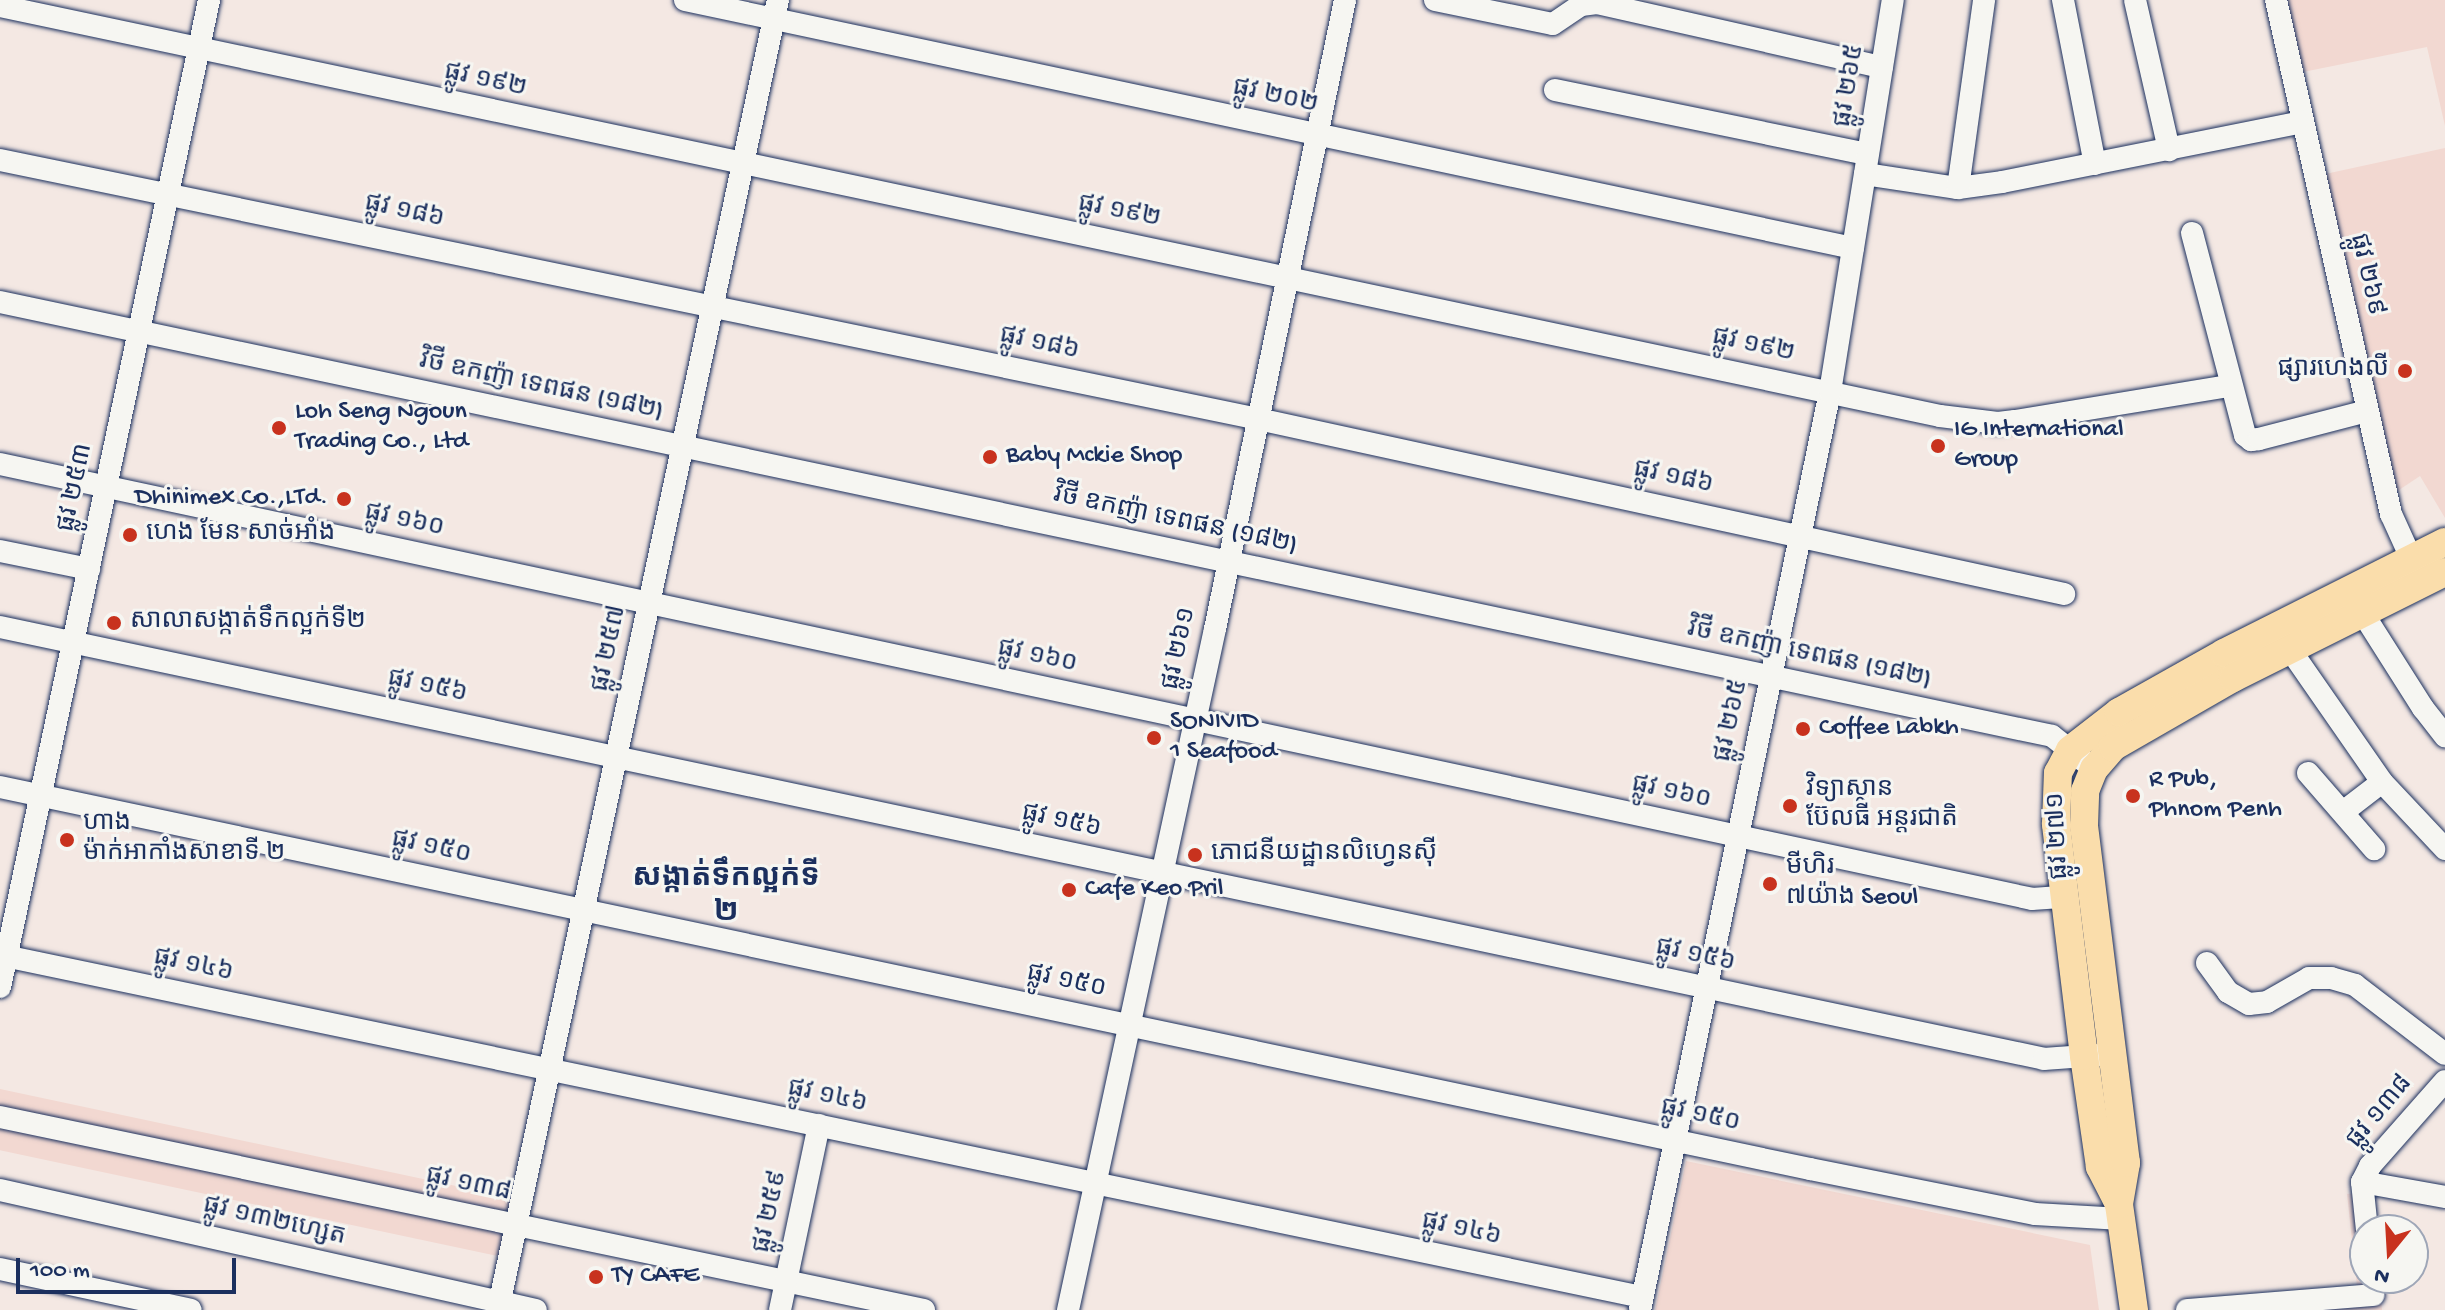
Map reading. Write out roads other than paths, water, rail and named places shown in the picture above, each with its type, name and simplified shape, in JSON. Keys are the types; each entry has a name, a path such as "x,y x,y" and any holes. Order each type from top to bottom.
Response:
{"main road":[{"name":"ផ្លូវ ២៧១","path":"2134,1310 2120,1211 2100,1167 2098,1055 2084,826 2085,791 2094,769 2113,747 2281,638 2411,558 2445,542"},
{"name":"ផ្លូវ ២៧១","path":"2098,1055 2064,897 2056,789 2058,773 2070,750 2119,712 2281,638 2362,612 2445,572"}],"street":[{"name":"ផ្លូវ ២៥៣","path":"0,987 3,956 41,795 209,0"},
{"name":"ផ្លូវ ២០២","path":"685,0 776,10 1317,135 1853,248"},
{"name":"ផ្លូវ ២៦១","path":"1068,1310 1345,0"},
{"path":"1435,0 1553,24 1581,5 1597,3 1882,67"},
{"name":"ផ្លូវ ២៦៥","path":"1641,1304 1830,392 1893,0"},
{"path":"1958,188 1984,0"},
{"path":"2063,0 2095,164"},
{"path":"2135,0 2169,150"},
{"name":"ផ្លូវ ២៦៩","path":"2276,0 2391,514 2411,558"},
{"name":"ផ្លូវ ១៩២","path":"0,6 743,166 1288,276 1940,416 1998,423 2229,386"},
{"name":"ផ្លូវ ២៥៧","path":"499,1306 776,10"},
{"path":"1555,90 1958,188 2303,122"},
{"name":"ផ្លូវ ១៨៦","path":"0,160 1258,419 2064,594"},
{"path":"2192,233 2229,386 2245,435 2251,440 2367,411"},
{"name":"វិថី ឧកញ៉ា ទេពផន (១៨២)","path":"0,302 2052,736 2094,769"},
{"name":"ផ្លូវ ១៦០","path":"0,464 2032,899 2064,897"},
{"path":"0,551 89,569"},
{"path":"2362,612 2423,708 2445,736"},
{"name":"ផ្លូវ ១៥៦","path":"0,627 2044,1059 2098,1055"},
{"path":"2281,638 2382,782 2445,849"},
{"path":"2308,773 2374,849"},
{"path":"2343,812 2382,782"},
{"name":"ផ្លូវ ១៥០","path":"0,787 2035,1214 2120,1211"},
{"name":"ផ្លូវ ១៤៦","path":"3,956 1095,1183 1641,1304"},
{"path":"2207,963 2228,992 2249,1004 2267,1002 2309,978 2331,978 2355,985 2445,1054"},
{"name":"ផ្លូវ ១៣៨","path":"2365,1214 2362,1182 2370,1166 2445,1081"},
{"name":"ផ្លូវ ១៣៨","path":"0,1117 924,1310"},
{"name":"ផ្លូវ ២៥៩","path":"780,1310 819,1125"},
{"path":"2362,1182 2445,1197"},
{"name":"ផ្លូវ ១៣២ហ្សេត","path":"0,1190 499,1306 536,1310"},
{"path":"0,1269 191,1310"},
{"path":"2187,1310 2373,1294"}],"place":[{"name":"ផ្សារហេងលី","path":"2405,371"},
{"name":"Loh Seng Ngoun Trading Co., Ltd","path":"279,428"},
{"name":"IG International Group","path":"1938,446"},
{"name":"Baby Mckie Shop","path":"990,457"},
{"name":"Dhinimex Co.,LTd.","path":"344,499"},
{"name":"ហេង មែន សាច់អាំង","path":"130,535"},
{"name":"សាលាសង្កាត់ទឹកល្អក់ទី២","path":"114,623"},
{"name":"Coffee Labkh","path":"1803,729"},
{"name":"SONIVID 1 Seafood","path":"1154,738"},
{"name":"R Pub, Phnom Penh","path":"2133,796"},
{"name":"វិទ្យាស្ថាន ប៊ែលធី អន្ដរជាតិ","path":"1790,806"},
{"name":"ហាង ម៉ាក់អាកាំងសាខាទី ២","path":"67,840"},
{"name":"ភោជនីយដ្ឋានលិហ្វេនសុី","path":"1195,855"},
{"name":"មីហិរ ៧យ៉ាង Seoul","path":"1770,884"},
{"name":"Cafe Keo Pril","path":"1069,890"},
{"name":"TY CAFE","path":"596,1277"}],"district":[{"name":"សង្កាត់ទឹកល្អក់ទី ២","path":"726,897"}]}
